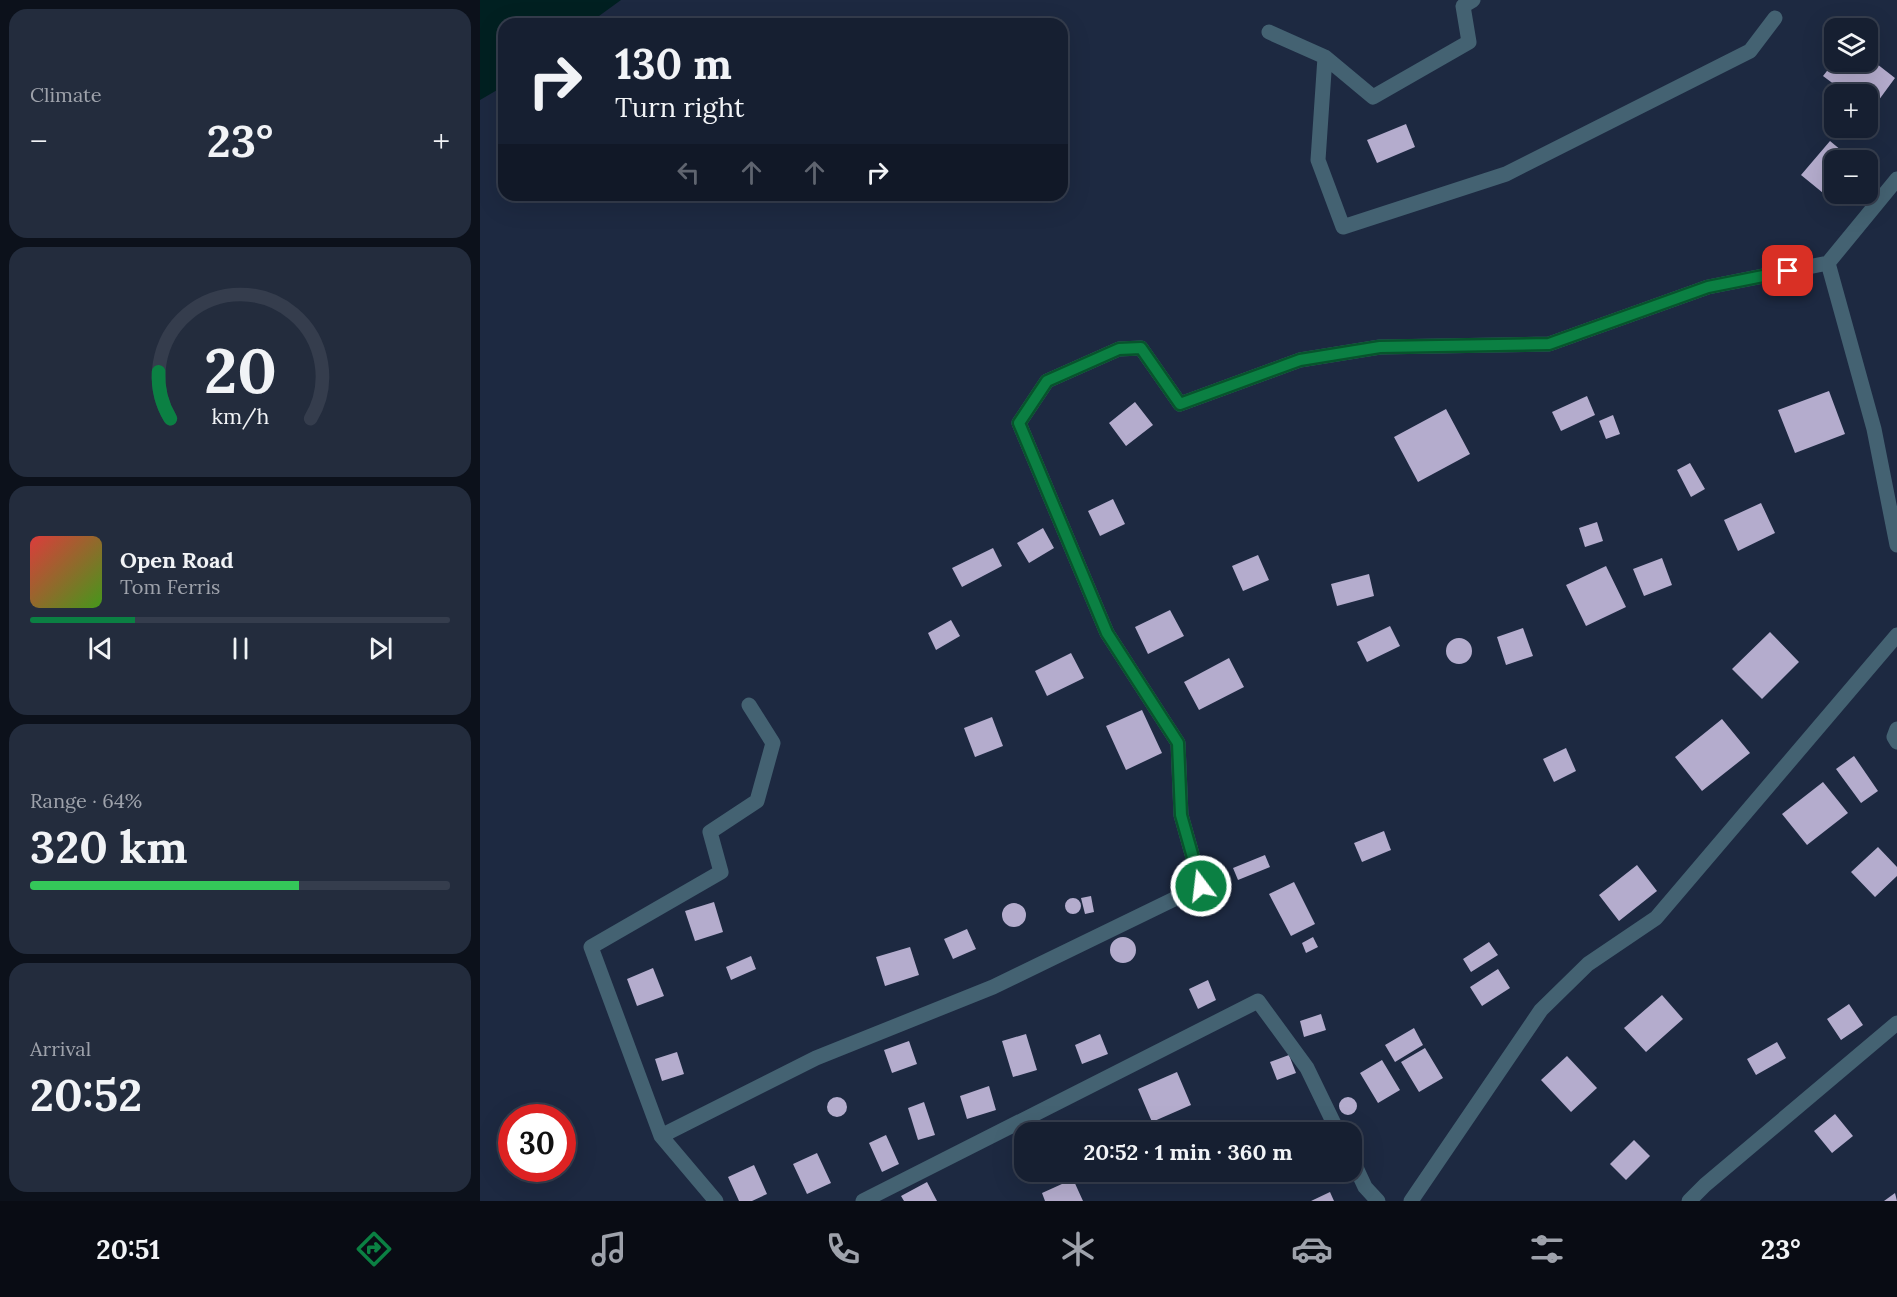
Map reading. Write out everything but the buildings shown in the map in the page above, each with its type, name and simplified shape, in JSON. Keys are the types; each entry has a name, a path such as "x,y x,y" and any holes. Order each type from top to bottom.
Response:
{"street":[{"path":"1269,32 1325,57 1373,97 1469,42 1463,6 1473,0"},
{"path":"1325,57 1318,160 1343,226 1506,174 1750,51 1775,18"},
{"path":"661,1136 816,1058 993,987 1201,886 1181,815 1178,743 1107,633 1019,423 1047,381 1119,349 1141,348 1180,404 1300,360 1380,347 1549,344 1708,287 1828,263 1897,178"},
{"path":"1828,263 1874,429 1897,545"},
{"path":"1411,1201 1541,1010 1588,964 1656,918 1897,635"},
{"path":"716,1201 661,1136 591,947 721,872 710,832 757,801 773,743 749,705"},
{"path":"1897,729 1894,737 1897,742"},
{"path":"1019,1122 1258,1001 1307,1068 1333,1122"},
{"path":"1689,1201 1897,1023"},
{"path":"863,1201 1014,1125"},
{"path":"1362,1181 1378,1201"}],"shaded area":[{"path":"480,0 621,0 596,18 498,18 498,90 480,100"}],"route":[{"path":"1201,886 1181,815 1178,743 1107,633 1019,423 1047,381 1119,349 1141,348 1180,404 1300,360 1380,347 1549,344 1708,287 1788,271"}]}
